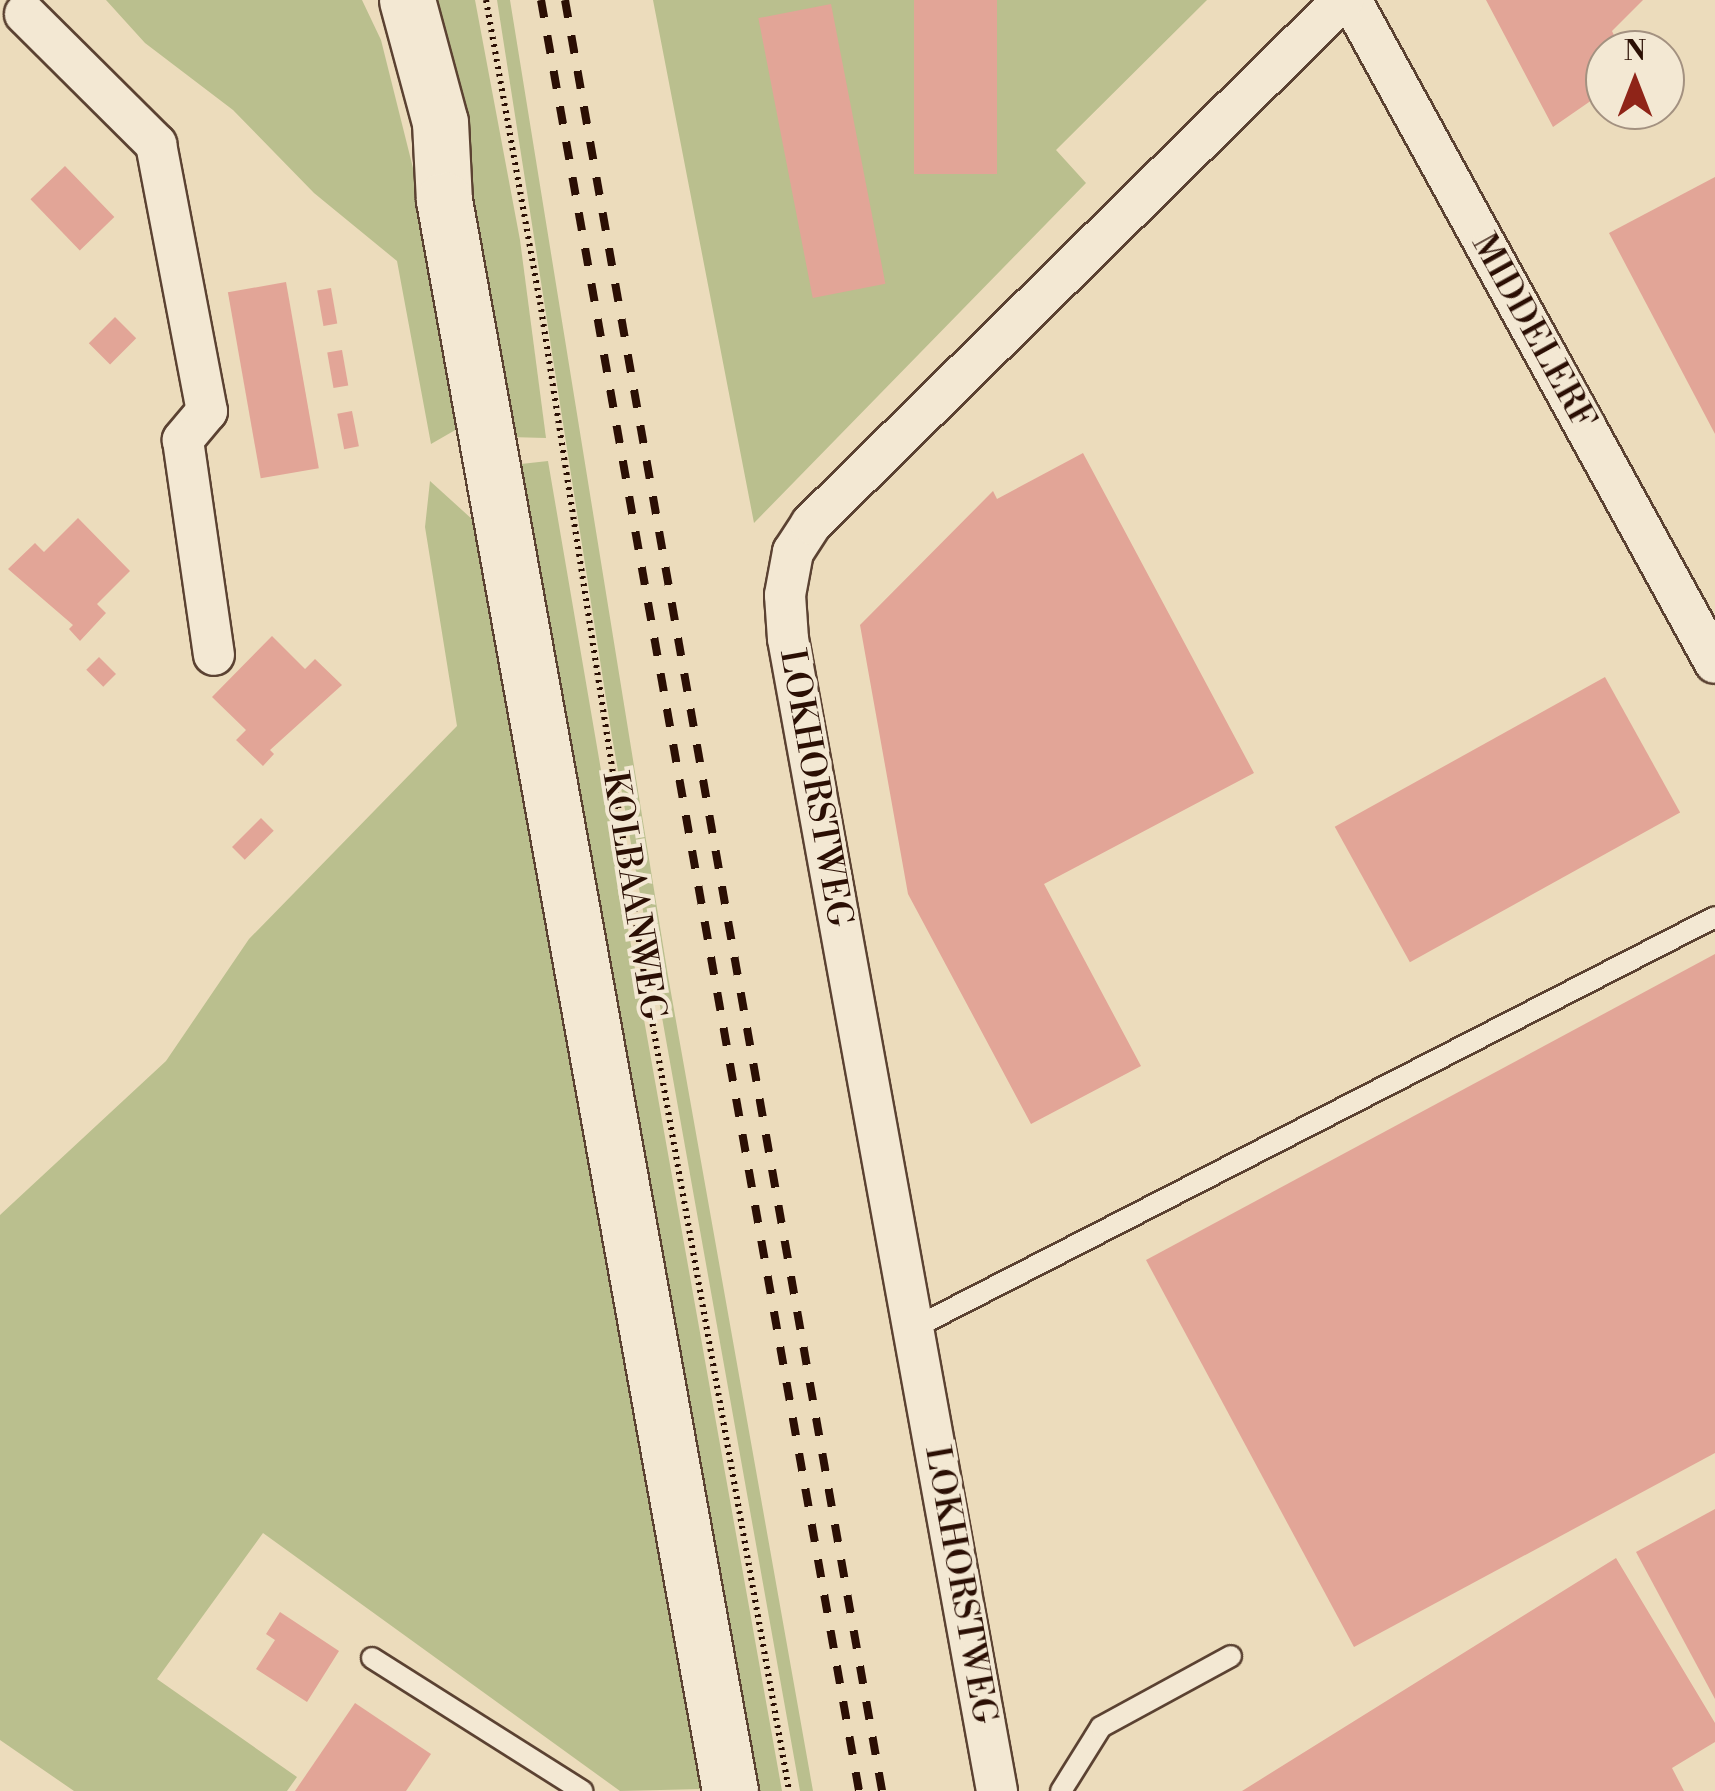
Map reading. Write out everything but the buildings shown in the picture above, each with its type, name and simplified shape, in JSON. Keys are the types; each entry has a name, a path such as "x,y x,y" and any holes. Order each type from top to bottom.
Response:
{"street":[{"name":"KOLBAANWEG","path":"373,0 444,200"},
{"name":"KOLBAANWEG","path":"407,0 440,122 444,200 730,1791"},
{"name":"LOKHORSTWEG","path":"996,1791 788,638 785,595 793,552 811,524 1344,0"},
{"name":"MIDDELERF","path":"1351,0 1715,663"},
{"path":"22,18 156,144 207,411 183,440 214,655"}],"lane":[{"path":"914,1328 1715,917"},
{"path":"1061,1791 1101,1728 1230,1656"},
{"path":"372,1658 582,1791"}],"path":[{"name":"KOLBAANWEG","path":"486,0 540,302 646,987 789,1791"}],"green space":[{"path":"106,0 362,0 381,40 424,212 464,425 431,444 397,261 314,193 233,110 145,43"},
{"path":"422,0 475,0 520,240 546,438 509,437"},
{"path":"497,0 510,0 668,976 813,1791 800,1791 612,737"},
{"path":"653,0 1207,0 1056,150 1086,183 754,523"},
{"path":"548,461 782,1791 751,1791 512,465"},
{"path":"430,481 484,530 701,1789 620,1791 263,1533 157,1679 297,1777 287,1791 74,1791 0,1740 0,1215 166,1061 249,939 457,726 425,527"}],"railway":[{"path":"541,0 859,1791"},
{"path":"565,0 882,1791"}]}
